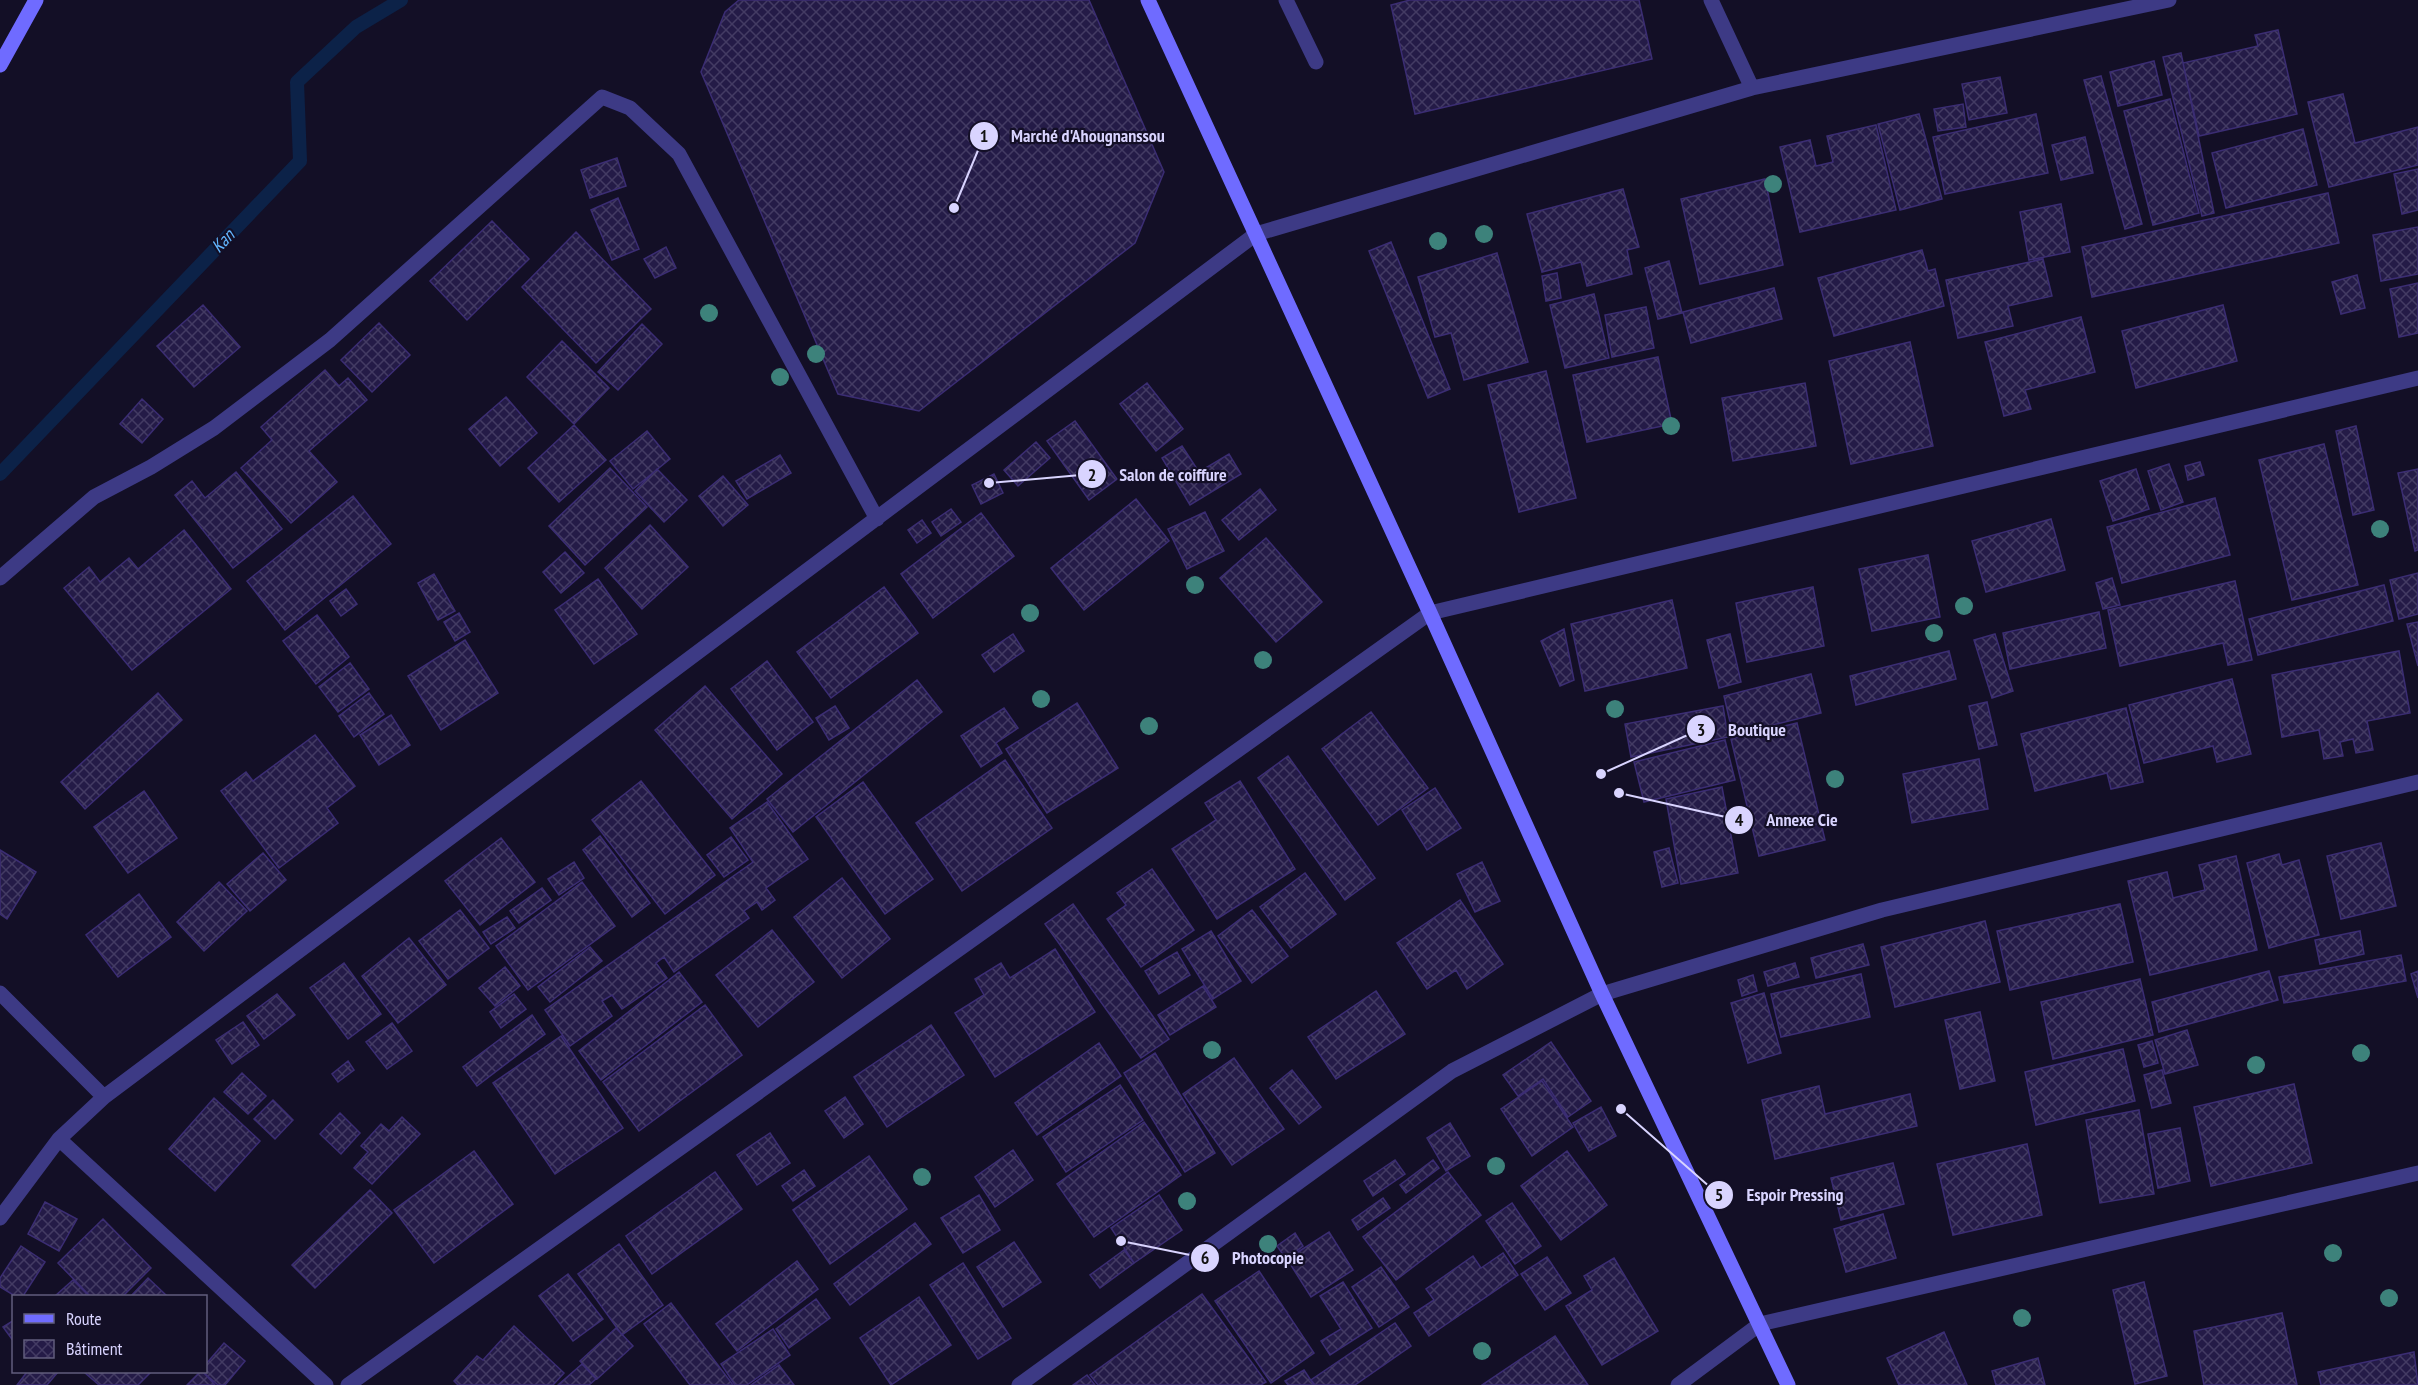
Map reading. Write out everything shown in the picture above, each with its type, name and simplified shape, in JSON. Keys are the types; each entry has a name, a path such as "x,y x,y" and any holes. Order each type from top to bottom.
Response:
{"street":[{"path":"0,65 36,0"},
{"path":"1148,0 1430,613 1602,994 1788,1385"},
{"path":"1286,0 1316,62"},
{"path":"1711,0 1752,88"},
{"path":"0,1218 59,1139 104,1097 1256,234 1752,88 2169,0"},
{"path":"0,578 94,496 151,467 214,428 330,340 602,97 630,108 679,154 877,519"},
{"path":"348,1385 1430,613 2418,378"},
{"path":"1019,1385 1452,1071 1602,994 1882,910 2418,782"},
{"path":"0,993 104,1097"},
{"path":"59,1139 326,1385"},
{"path":"1678,1385 1760,1324 2418,1173"}],"building":[{"path":"739,0 1089,0 1164,172 1135,243 919,411 838,394 701,72 725,12"},
{"path":"1410,0 1639,0 1652,59 1415,114 1391,5"},
{"path":"2278,30 2297,114 2199,136 2183,63 2258,46 2255,35"},
{"path":"2181,53 2214,213 2202,216 2163,57"},
{"path":"2154,61 2162,95 2118,106 2110,72"},
{"path":"2101,76 2142,224 2125,229 2084,80"},
{"path":"2000,77 2007,113 1969,120 1962,84"},
{"path":"2343,94 2355,143 2418,127 2418,165 2329,187 2308,102"},
{"path":"2170,99 2199,213 2153,225 2124,111"},
{"path":"1963,104 1966,127 1938,131 1934,109"},
{"path":"1919,114 1942,199 1900,210 1878,124"},
{"path":"2036,114 2048,173 1945,194 1933,137"},
{"path":"1876,125 1896,210 1800,232 1780,147 1810,140 1816,166 1833,162 1827,136"},
{"path":"2303,129 2317,185 2226,208 2212,153"},
{"path":"2085,137 2093,173 2061,180 2052,145"},
{"path":"617,158 626,186 590,198 581,170"},
{"path":"2418,169 2418,210 2402,214 2394,174"},
{"path":"1765,179 1783,265 1700,284 1681,199"},
{"path":"1623,189 1639,247 1627,250 1632,274 1587,286 1581,262 1542,272 1527,214"},
{"path":"2328,193 2339,243 2092,297 2082,247"},
{"path":"618,198 639,249 612,260 591,210"},
{"path":"2061,204 2070,252 2029,260 2020,212"},
{"path":"492,221 529,259 467,320 430,281"},
{"path":"2418,227 2418,274 2381,281 2373,235"},
{"path":"576,232 651,309 596,363 522,287"},
{"path":"1391,242 1450,389 1428,398 1369,251"},
{"path":"666,247 676,268 655,278 644,259"},
{"path":"1922,250 1928,271 1935,269 1944,306 1834,336 1818,278"},
{"path":"1497,253 1528,362 1464,380 1451,333 1435,337 1418,277"},
{"path":"2043,259 2052,296 2008,306 2013,326 1958,338 1946,280"},
{"path":"1669,261 1682,313 1658,319 1645,268"},
{"path":"1557,273 1561,298 1546,301 1542,276"},
{"path":"2357,275 2365,308 2341,314 2332,282"},
{"path":"2418,283 2418,333 2399,337 2390,289"},
{"path":"1774,288 1782,319 1691,343 1683,312"},
{"path":"1594,294 1609,358 1565,368 1550,305"},
{"path":"203,305 240,347 194,387 157,346"},
{"path":"2223,305 2237,361 2136,388 2122,331"},
{"path":"1646,307 1654,348 1612,357 1605,315"},
{"path":"2081,317 2095,372 2025,390 2031,409 2004,416 1985,342"},
{"path":"379,323 410,355 372,392 341,360"},
{"path":"642,324 662,344 618,390 598,372"},
{"path":"562,341 609,388 574,424 527,377"},
{"path":"1910,342 1933,446 1851,464 1829,361"},
{"path":"1658,357 1672,424 1587,442 1573,375"},
{"path":"325,370 339,386 348,378 367,400 309,451 337,482 291,523 241,468 272,440 261,427"},
{"path":"1546,371 1576,498 1519,512 1488,385"},
{"path":"1147,383 1183,429 1156,451 1120,404"},
{"path":"1805,383 1816,446 1733,461 1722,398"},
{"path":"506,397 537,433 500,466 469,429"},
{"path":"142,399 163,419 142,443 120,424"},
{"path":"1075,421 1117,479 1089,500 1047,441"},
{"path":"574,425 606,460 559,502 528,468"},
{"path":"2356,426 2374,510 2353,515 2336,431"},
{"path":"647,431 670,459 633,489 610,461"},
{"path":"1036,442 1050,458 1018,486 1004,470"},
{"path":"2324,444 2358,585 2292,600 2259,460"},
{"path":"1182,446 1199,472 1229,454 1241,474 1190,505 1162,458"},
{"path":"780,455 791,473 747,499 736,481"},
{"path":"2200,462 2204,475 2188,480 2185,466"},
{"path":"2169,464 2183,502 2161,510 2148,471"},
{"path":"610,468 647,507 585,565 549,526"},
{"path":"657,469 687,500 664,522 635,491"},
{"path":"2136,469 2149,509 2113,521 2100,481"},
{"path":"2418,469 2418,550 2415,551 2398,473"},
{"path":"236,472 282,529 233,568 175,495 192,481 205,498"},
{"path":"994,474 1003,493 981,504 972,485"},
{"path":"723,476 748,505 723,526 699,496"},
{"path":"1260,489 1276,510 1239,540 1222,520"},
{"path":"353,496 391,544 285,630 247,581"},
{"path":"2215,498 2230,555 2122,583 2107,527"},
{"path":"1136,499 1169,541 1084,610 1051,568"},
{"path":"951,509 961,522 941,536 932,522"},
{"path":"1205,512 1224,551 1187,569 1168,529"},
{"path":"981,513 1014,556 933,618 901,574"},
{"path":"2051,519 2065,570 1986,592 1972,541"},
{"path":"922,520 931,533 917,543 908,530"},
{"path":"650,525 688,567 642,609 605,568"},
{"path":"184,530 231,589 132,670 64,588 89,567 100,582 129,558 138,569"},
{"path":"1266,538 1322,602 1276,642 1220,578"},
{"path":"565,552 584,573 561,593 543,572"},
{"path":"1928,555 1940,617 1872,631 1859,569"},
{"path":"2418,573 2418,614 2399,619 2390,580"},
{"path":"434,574 455,611 438,620 418,583"},
{"path":"2112,578 2120,605 2103,609 2096,583"},
{"path":"598,579 637,634 594,664 555,610"},
{"path":"2235,581 2252,660 2228,665 2223,643 2120,666 2108,610"},
{"path":"2384,585 2393,621 2258,655 2249,619"},
{"path":"884,587 918,633 831,698 797,652"},
{"path":"1813,587 1824,646 1747,662 1736,603"},
{"path":"346,589 357,604 341,616 330,601"},
{"path":"1672,600 1687,668 1585,691 1571,624"},
{"path":"2099,612 2106,648 2010,669 2003,633"},
{"path":"459,613 470,632 455,641 444,622"},
{"path":"317,615 349,657 316,684 283,641"},
{"path":"2418,622 2418,666 2407,624"},
{"path":"1564,629 1574,680 1560,686 1541,641"},
{"path":"1013,634 1024,651 994,672 982,655"},
{"path":"1730,634 1741,682 1719,688 1707,640"},
{"path":"1995,634 2013,691 1992,698 1974,640"},
{"path":"465,640 498,693 441,730 408,676"},
{"path":"1949,651 1956,679 1856,705 1850,676"},
{"path":"2399,651 2410,713 2367,721 2373,750 2356,753 2353,739 2340,742 2343,756 2324,759 2319,730 2282,737 2272,675"},
{"path":"767,661 813,722 777,750 731,689"},
{"path":"350,663 369,689 338,712 319,687"},
{"path":"1811,674 1821,713 1733,735 1724,696"},
{"path":"2232,679 2251,754 2217,762 2213,746 2144,763 2129,705"},
{"path":"917,680 942,712 793,832 767,799"},
{"path":"705,686 782,774 732,819 655,730"},
{"path":"158,693 182,720 85,809 61,782"},
{"path":"369,693 384,714 354,737 339,716"},
{"path":"1987,702 1997,745 1979,749 1969,706"},
{"path":"1077,703 1118,768 1047,813 1006,749"},
{"path":"835,706 849,728 829,740 816,718"},
{"path":"1723,706 1728,737 1631,757 1625,724"},
{"path":"1004,708 1018,728 996,743 1002,753 981,767 961,736"},
{"path":"2126,708 2143,782 2111,789 2107,773 2035,791 2021,734"},
{"path":"1371,712 1428,788 1378,825 1322,749"},
{"path":"391,715 410,745 379,765 360,735"},
{"path":"1797,723 1825,840 1759,856 1731,739"},
{"path":"315,735 355,786 327,808 338,823 279,868 221,791 246,772 253,781"},
{"path":"1725,740 1735,780 1644,802 1634,762"},
{"path":"1288,756 1375,878 1345,900 1258,778"},
{"path":"1979,759 1988,809 1912,823 1903,774"},
{"path":"1005,760 1052,828 962,891 916,823"},
{"path":"641,781 715,875 665,914 592,820"},
{"path":"1240,781 1295,869 1217,919 1172,849 1216,820 1205,803"},
{"path":"863,782 933,879 885,914 816,817"},
{"path":"1722,787 1738,873 1681,884 1666,799"},
{"path":"1435,788 1461,828 1427,850 1402,810"},
{"path":"144,791 177,838 128,873 94,827"},
{"path":"767,802 808,859 766,888 775,900 762,910 757,902 744,911 749,918 674,972 664,957 656,963 667,978 622,1009 612,995 602,1001 612,1016 570,1046 545,1010 753,862 730,828"},
{"path":"600,836 650,903 632,917 583,850"},
{"path":"731,837 748,860 724,877 707,855"},
{"path":"501,838 535,882 480,925 445,881"},
{"path":"2381,843 2396,906 2341,919 2327,856"},
{"path":"1669,848 1678,883 1662,887 1654,852"},
{"path":"0,850 36,872 7,919 0,914"},
{"path":"263,853 286,880 250,911 227,884"},
{"path":"2279,854 2282,865 2299,860 2319,935 2269,948 2247,863"},
{"path":"2236,856 2257,950 2150,975 2128,881 2167,872 2173,898 2205,890 2199,865"},
{"path":"574,862 584,878 559,895 548,879"},
{"path":"1482,862 1500,901 1475,912 1457,874"},
{"path":"1152,869 1194,930 1141,967 1107,919 1126,905 1117,893"},
{"path":"1305,873 1336,914 1291,948 1260,907"},
{"path":"842,878 890,939 842,978 794,917"},
{"path":"219,882 247,911 204,951 177,922"},
{"path":"582,882 615,926 528,990 496,946"},
{"path":"542,888 551,900 519,923 510,911"},
{"path":"139,894 171,937 118,977 86,935"},
{"path":"1460,900 1503,964 1467,989 1456,970 1427,989 1397,943"},
{"path":"1073,904 1169,1039 1141,1058 1045,924"},
{"path":"2120,904 2133,962 2010,990 1997,931"},
{"path":"460,910 489,948 448,979 419,941"},
{"path":"1252,910 1288,956 1252,983 1218,936"},
{"path":"507,917 515,928 491,944 483,932"},
{"path":"1985,921 2000,982 1895,1007 1881,947"},
{"path":"772,930 814,982 758,1027 716,975"},
{"path":"1211,931 1241,981 1213,999 1182,949"},
{"path":"2360,931 2364,954 2320,964 2315,940"},
{"path":"409,938 446,985 398,1023 362,976"},
{"path":"1863,944 1869,965 1816,978 1811,958"},
{"path":"590,947 602,961 550,1002 538,987"},
{"path":"1055,949 1095,1012 995,1077 955,1013 984,995 975,979 1001,963 1010,978"},
{"path":"1177,952 1190,975 1159,994 1145,971"},
{"path":"2401,955 2406,981 2284,1003 2279,977"},
{"path":"344,963 381,1014 348,1039 310,988"},
{"path":"1795,963 1799,977 1768,986 1764,972"},
{"path":"505,967 520,986 495,1006 479,988"},
{"path":"2269,971 2278,1000 2159,1032 2152,1002"},
{"path":"2418,971 2418,998 2411,974"},
{"path":"679,972 702,1002 601,1080 579,1051"},
{"path":"1861,974 1870,1017 1781,1037 1771,994"},
{"path":"1753,975 1757,991 1742,996 1738,980"},
{"path":"2140,979 2153,1035 2053,1059 2041,1002"},
{"path":"1203,986 1216,1007 1170,1035 1158,1015"},
{"path":"1376,991 1405,1034 1336,1079 1308,1037"},
{"path":"1764,993 1781,1053 1748,1063 1731,1003"},
{"path":"277,994 295,1015 264,1039 247,1016"},
{"path":"514,994 526,1009 501,1028 490,1012"},
{"path":"705,1005 742,1055 639,1131 603,1082"},
{"path":"1980,1012 1995,1081 1960,1089 1945,1020"},
{"path":"532,1015 545,1034 477,1086 463,1067"},
{"path":"243,1022 259,1045 232,1064 216,1040"},
{"path":"392,1023 412,1051 387,1069 366,1042"},
{"path":"931,1025 964,1075 887,1127 854,1077"},
{"path":"2187,1030 2198,1065 2165,1074 2155,1040"},
{"path":"561,1036 623,1128 555,1174 493,1083"},
{"path":"2152,1041 2158,1063 2144,1067 2138,1045"},
{"path":"1551,1042 1591,1101 1568,1117 1543,1079 1518,1096 1503,1075"},
{"path":"1099,1043 1121,1076 1037,1135 1015,1103"},
{"path":"2123,1049 2135,1101 2036,1125 2025,1072"},
{"path":"1155,1053 1215,1153 1185,1172 1124,1073"},
{"path":"1234,1058 1284,1129 1232,1165 1183,1094"},
{"path":"348,1061 354,1070 338,1082 332,1074"},
{"path":"1292,1070 1321,1107 1299,1124 1270,1088"},
{"path":"2162,1070 2171,1103 2152,1108 2144,1075"},
{"path":"242,1073 266,1096 248,1114 224,1092"},
{"path":"1542,1081 1573,1127 1532,1156 1501,1109"},
{"path":"2294,1084 2312,1163 2211,1186 2194,1107"},
{"path":"1120,1085 1143,1120 1066,1172 1043,1137"},
{"path":"1819,1086 1825,1114 1910,1094 1917,1126 1775,1159 1762,1100"},
{"path":"845,1097 863,1124 844,1138 825,1111"},
{"path":"214,1098 260,1141 215,1191 169,1149"},
{"path":"273,1100 293,1120 275,1139 254,1119"},
{"path":"1601,1107 1616,1136 1589,1151 1573,1123"},
{"path":"2139,1110 2154,1194 2100,1203 2086,1120"},
{"path":"340,1113 360,1133 341,1154 320,1134"},
{"path":"402,1117 420,1134 372,1184 354,1168 368,1152 361,1146 381,1124 389,1131"},
{"path":"1144,1122 1181,1175 1094,1237 1057,1184"},
{"path":"1450,1123 1470,1156 1446,1171 1427,1138"},
{"path":"2180,1128 2190,1181 2158,1188 2148,1134"},
{"path":"770,1133 790,1163 757,1185 737,1155"},
{"path":"2027,1144 2042,1215 1953,1235 1937,1164"},
{"path":"1013,1150 1033,1180 995,1207 975,1177"},
{"path":"474,1151 513,1204 434,1263 394,1210"},
{"path":"1567,1151 1607,1205 1561,1240 1521,1186"},
{"path":"869,1156 907,1209 830,1264 793,1210"},
{"path":"1395,1160 1405,1174 1373,1196 1364,1181"},
{"path":"1433,1160 1439,1168 1406,1193 1400,1185"},
{"path":"1893,1163 1904,1204 1841,1220 1831,1178"},
{"path":"804,1170 815,1186 793,1201 782,1186"},
{"path":"715,1172 742,1209 652,1274 626,1236"},
{"path":"1448,1172 1481,1215 1396,1280 1363,1237"},
{"path":"370,1190 392,1213 315,1288 292,1265"},
{"path":"979,1195 1000,1230 963,1253 941,1218"},
{"path":"1159,1195 1182,1230 1134,1263 1111,1228"},
{"path":"1383,1198 1390,1208 1358,1230 1352,1220"},
{"path":"45,1202 77,1219 59,1251 28,1234"},
{"path":"1512,1203 1541,1246 1515,1264 1486,1221"},
{"path":"1883,1214 1896,1258 1846,1272 1834,1229"},
{"path":"103,1219 151,1268 124,1295 89,1295 58,1263"},
{"path":"915,1223 931,1244 850,1305 834,1284"},
{"path":"1329,1232 1353,1270 1311,1297 1287,1259"},
{"path":"1295,1233 1303,1246 1286,1259 1277,1246"},
{"path":"1014,1242 1041,1282 1003,1307 977,1267"},
{"path":"619,1244 663,1305 622,1335 578,1274"},
{"path":"21,1246 45,1262 24,1295 13,1295 0,1287 0,1278"},
{"path":"1124,1250 1134,1263 1100,1288 1090,1275"},
{"path":"1503,1253 1518,1275 1429,1336 1414,1313 1434,1300 1426,1289 1473,1256 1481,1268"},
{"path":"1547,1257 1571,1293 1545,1310 1521,1274"},
{"path":"1614,1258 1658,1331 1602,1365 1566,1306 1592,1290 1584,1276"},
{"path":"797,1261 818,1289 737,1351 716,1324"},
{"path":"963,1263 1011,1338 978,1359 930,1285"},
{"path":"1381,1267 1409,1307 1379,1327 1352,1287"},
{"path":"1259,1271 1314,1353 1271,1383 1215,1301"},
{"path":"568,1274 603,1319 573,1341 539,1296"},
{"path":"148,1278 166,1295 132,1295"},
{"path":"73,1280 88,1295 56,1295"},
{"path":"1343,1282 1372,1328 1330,1355 1321,1341 1341,1329 1320,1296"},
{"path":"2144,1282 2167,1376 2135,1384 2113,1290"},
{"path":"1202,1294 1266,1382 1261,1385 1098,1385 1090,1375"},
{"path":"919,1297 951,1345 891,1385 860,1338"},
{"path":"816,1299 830,1318 789,1348 776,1329"},
{"path":"671,1303 733,1385 690,1385 644,1324"},
{"path":"2282,1313 2297,1385 2204,1385 2194,1331"},
{"path":"12,1321 12,1339 3,1327"},
{"path":"1395,1323 1411,1346 1355,1385 1315,1385 1311,1380"},
{"path":"514,1326 564,1373 553,1385 458,1385 454,1381 477,1356 483,1360"},
{"path":"616,1328 633,1346 597,1379 580,1361"},
{"path":"773,1329 790,1355 747,1385 735,1385 721,1364"},
{"path":"1944,1332 1967,1385 1899,1385 1887,1358"},
{"path":"1555,1336 1588,1385 1482,1385"},
{"path":"224,1343 245,1361 225,1385 218,1385 204,1373 207,1373 207,1363"},
{"path":"2414,1352 2418,1385 2321,1385 2318,1372"},
{"path":"2038,1358 2045,1385 1996,1385 1992,1371"},
{"path":"582,1364 596,1379 589,1385 558,1385"},
{"path":"779,1365 794,1385 751,1385"},
{"path":"1304,1370 1314,1385 1288,1385 1285,1381"},
{"path":"26,1373 57,1373 47,1385 17,1385"},
{"path":"85,1373 150,1373 138,1385 99,1385"},
{"path":"199,1373 204,1373 215,1385 187,1385"},
{"path":"1087,1375 1095,1385 1073,1385"}],"waterway":[{"name":"Kan","path":"0,474 300,161 297,82 356,27 401,0"}],"place":[{"name":"Marché d'Ahougnanssou","path":"954,208"},
{"name":"Salon de coiffure","path":"989,483"},
{"name":"Boutique","path":"1601,774"},
{"name":"Annexe Cie","path":"1619,793"},
{"name":"Espoir Pressing","path":"1621,1109"},
{"name":"Photocopie","path":"1121,1241"}]}
